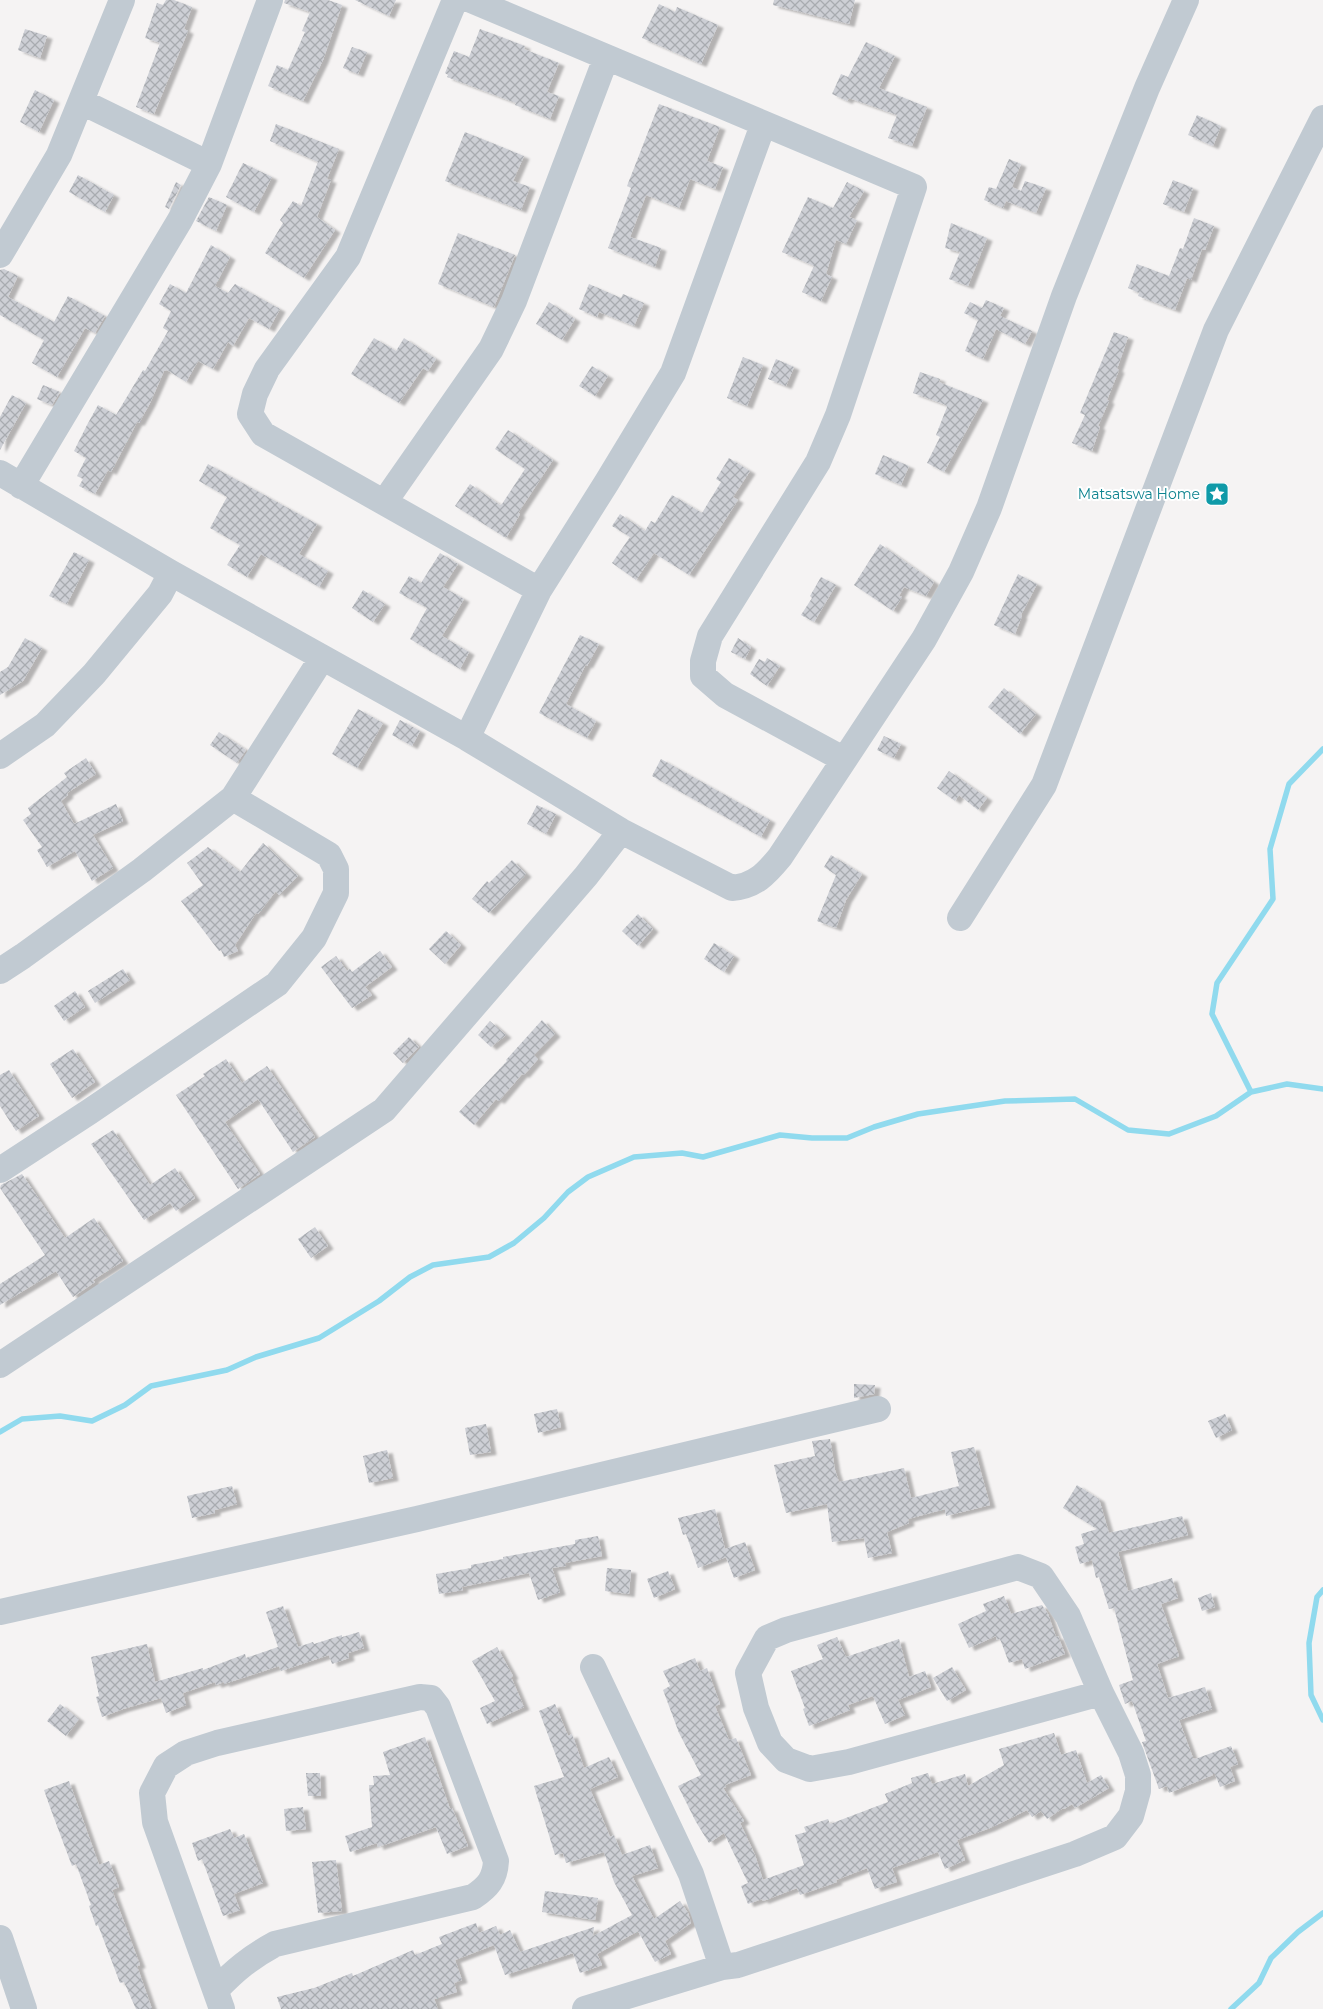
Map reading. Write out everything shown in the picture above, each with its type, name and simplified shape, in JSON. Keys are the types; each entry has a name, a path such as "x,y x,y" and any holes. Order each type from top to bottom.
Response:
{"street":[{"path":"0,255 59,155 122,0"},
{"path":"270,0 209,164 180,220 10,480 170,573 467,738 621,831 732,888 747,887 768,872 780,857 924,639 961,572 989,508 1068,287 1147,88 1186,0"},
{"path":"455,0 348,257 267,369 255,394 250,414 263,434 539,590"},
{"path":"471,0 763,125 914,187 838,415 818,462 710,636 703,661 703,676 725,696 843,759"},
{"path":"385,503 491,349 514,301 606,58"},
{"path":"82,102 209,164"},
{"path":"960,918 1044,785 1216,330 1323,118"},
{"path":"467,738 539,590 673,373 763,125"},
{"path":"0,756 45,726 94,674 160,594 170,573"},
{"path":"0,971 142,870 233,798 322,658"},
{"path":"0,1170 277,984 314,938 336,893 336,869 329,855 233,798"},
{"path":"0,1365 384,1110 586,876 621,831"},
{"path":"0,1612 417,1520 878,1409"},
{"path":"585,2009 722,1967 738,1965 1075,1854 1115,1837 1130,1816 1138,1791 1138,1775 1131,1753 1101,1693 1068,1616 1041,1576 1018,1567 786,1630 767,1638 748,1673 756,1708 770,1742 786,1760 810,1769 849,1762 1101,1693"},
{"path":"593,1668 691,1874 722,1967"},
{"path":"420,1697 431,1698 438,1707 496,1861 495,1873 485,1889 473,1897 275,1944 250,1958 236,1969 219,1999 155,1822 152,1793 166,1766 186,1753 217,1743 420,1697"},
{"path":"0,1938 24,2009"}],"building":[{"path":"166,0 174,0 192,7 184,29 188,31 154,114 136,107 160,43 145,38 157,3 163,5"},
{"path":"285,0 328,0 342,5 323,60 303,101 268,86 277,65 288,70 305,32 302,31 310,12 284,3"},
{"path":"355,0 396,0 389,16"},
{"path":"774,0 855,0 849,24 773,5"},
{"path":"659,4 675,12 677,7 718,25 701,64 642,38"},
{"path":"25,29 47,36 40,58 18,50"},
{"path":"480,29 525,46 524,49 559,63 547,92 559,96 550,119 515,105 516,103 447,77 448,75 445,73 454,51 469,57"},
{"path":"866,42 895,56 879,88 927,107 912,146 888,138 897,115 849,98 847,101 832,94 841,74 848,77"},
{"path":"352,47 367,52 358,74 343,68"},
{"path":"35,90 54,100 39,132 20,122"},
{"path":"659,104 720,127 707,161 723,167 715,189 690,179 679,208 646,195 630,237 661,248 655,267 608,248 631,188 627,186"},
{"path":"1197,115 1221,126 1213,146 1188,135"},
{"path":"276,124 339,149 327,179 331,180 317,217 335,230 304,278 265,253 283,223 280,220 293,201 301,206 318,162 270,141"},
{"path":"465,132 524,156 513,181 530,187 521,210 445,181"},
{"path":"1009,159 1021,164 1012,187 1021,191 1025,181 1046,188 1036,213 1006,201 1003,208 984,200 989,187 996,189"},
{"path":"243,163 272,177 254,212 226,197"},
{"path":"78,175 114,195 105,212 69,192"},
{"path":"1173,180 1193,188 1184,212 1163,204"},
{"path":"176,182 181,185 169,209 165,207"},
{"path":"847,182 864,191 849,217 857,220 846,244 836,240 826,274 832,277 821,301 802,292 814,266 782,252 808,197 833,208"},
{"path":"209,197 227,205 216,231 196,221"},
{"path":"1194,218 1214,226 1205,250 1202,249 1191,280 1187,278 1175,310 1138,296 1139,293 1128,288 1137,264 1169,276 1180,248 1183,249"},
{"path":"951,223 987,238 968,286 949,279 960,252 945,248"},
{"path":"458,233 515,255 494,307 438,284"},
{"path":"211,245 230,257 215,286 228,293 235,284 280,309 269,329 249,318 233,346 228,342 213,369 198,361 186,382 167,370 164,371 139,423 137,422 111,472 108,470 95,494 79,486 83,479 77,476 86,458 74,451 87,425 98,405 116,415 168,331 163,328 171,311 159,304 170,284 186,293"},
{"path":"4,269 18,276 8,297 54,322 68,296 105,316 95,333 85,328 57,377 32,363 44,340 0,315 0,270"},
{"path":"589,284 621,298 623,294 644,303 634,326 599,312 597,317 579,309"},
{"path":"986,300 1004,308 1000,316 1032,331 1025,344 996,329 983,359 965,351 978,320 964,313 970,302 982,308"},
{"path":"549,302 575,319 562,340 536,324"},
{"path":"1114,332 1128,337 1117,369 1119,370 1107,400 1109,401 1098,426 1100,427 1092,451 1072,443 1085,415 1080,413"},
{"path":"374,338 396,351 404,338 436,359 428,371 423,368 399,403 351,374"},
{"path":"743,357 763,365 747,406 727,398"},
{"path":"776,359 794,367 786,386 768,379"},
{"path":"592,366 608,376 595,396 579,386"},
{"path":"920,372 940,379 939,382 983,400 944,472 927,463 940,437 936,435 947,407 913,393"},
{"path":"43,385 60,392 52,405 37,399"},
{"path":"12,395 26,403 0,450 0,417"},
{"path":"508,430 553,460 518,513 520,514 506,538 455,506 470,484 500,505 502,504 525,469 495,449"},
{"path":"883,455 909,466 901,485 875,474"},
{"path":"729,458 750,471 733,497 738,500 689,575 654,553 636,580 612,563 630,537 612,526 620,514 645,531 651,521 655,523 672,495 702,513 721,482 716,479"},
{"path":"208,464 317,524 299,554 328,571 319,587 261,554 247,577 227,565 240,545 210,528 227,497 199,481"},
{"path":"880,544 934,582 926,596 904,587 899,596 902,597 893,611 854,585"},
{"path":"74,552 89,560 67,604 49,596"},
{"path":"440,553 458,564 443,587 464,599 442,636 469,652 460,669 410,639 427,608 399,593 409,576 421,583"},
{"path":"1018,574 1037,584 1021,615 1015,634 994,625"},
{"path":"821,577 836,585 814,622 801,615 812,598 810,596"},
{"path":"363,590 385,604 373,622 352,608"},
{"path":"580,635 599,644 587,666 586,664 566,704 596,721 587,738 539,713"},
{"path":"25,638 42,648 23,681 0,695 0,672 8,667"},
{"path":"738,638 751,647 745,659 731,652"},
{"path":"767,658 780,666 767,686 750,674 759,659 765,662"},
{"path":"1004,688 1036,714 1020,734 988,707"},
{"path":"358,709 383,723 357,768 332,754"},
{"path":"400,720 420,731 412,746 392,735"},
{"path":"219,732 246,750 237,763 210,745"},
{"path":"884,736 901,744 894,758 877,750"},
{"path":"86,758 96,774 67,793 68,795 61,801 74,824 116,804 123,821 93,835 113,868 92,881 75,851 47,867 37,850 42,847 23,820 31,814 28,808 67,777 64,773"},
{"path":"661,759 770,820 761,837 652,776"},
{"path":"949,771 987,798 978,810 959,795 955,801 937,788"},
{"path":"537,805 556,814 546,834 527,824"},
{"path":"263,843 298,876 279,895 276,891 258,914 256,913 235,945 238,951 224,957 221,950 219,951 181,901 203,885 187,863 208,847 240,872"},
{"path":"831,855 862,874 846,900 836,928 817,921 836,875 824,867"},
{"path":"512,860 526,874 489,913 472,899 487,881 489,883"},
{"path":"638,914 653,929 638,946 622,931"},
{"path":"446,931 461,945 445,964 429,949"},
{"path":"714,943 734,956 724,972 704,959"},
{"path":"380,951 392,967 365,987 372,995 352,1008 321,967 336,956 347,971 350,969 352,972"},
{"path":"123,969 130,980 95,1003 88,991"},
{"path":"75,991 85,1007 64,1021 54,1006"},
{"path":"542,1020 555,1034 534,1055 538,1059 524,1075 522,1074 499,1101 496,1099 474,1125 459,1112"},
{"path":"490,1021 506,1035 491,1047 478,1035"},
{"path":"409,1037 419,1047 403,1063 393,1053"},
{"path":"73,1049 95,1082 72,1098 50,1064"},
{"path":"226,1059 242,1083 267,1066 315,1137 293,1152 258,1099 225,1122 260,1174 238,1189 176,1095 205,1076 203,1074"},
{"path":"9,1070 39,1116 16,1131 0,1106 0,1075"},
{"path":"113,1130 150,1185 175,1168 195,1198 176,1211 170,1203 144,1220 91,1144"},
{"path":"22,1174 65,1238 94,1218 123,1261 93,1280 95,1282 73,1297 56,1271 0,1305 0,1284 45,1255 0,1188 1,1185"},
{"path":"315,1227 328,1246 311,1258 298,1239"},
{"path":"854,1384 875,1385 874,1394 854,1398"},
{"path":"557,1409 561,1427 538,1433 534,1414"},
{"path":"1225,1414 1232,1430 1216,1438 1208,1421"},
{"path":"486,1424 491,1452 470,1455 465,1428"},
{"path":"830,1439 839,1482 904,1468 911,1498 959,1486 951,1452 974,1447 990,1505 946,1516 945,1509 908,1519 909,1523 887,1532 892,1553 868,1558 864,1538 832,1542 827,1504 786,1513 774,1465 815,1456 812,1441"},
{"path":"387,1450 393,1478 369,1483 363,1456"},
{"path":"1077,1485 1099,1499 1109,1533 1182,1516 1188,1535 1118,1552 1128,1591 1172,1578 1178,1598 1161,1604 1179,1656 1157,1664 1168,1698 1205,1687 1212,1709 1179,1720 1195,1759 1231,1746 1238,1764 1230,1767 1235,1781 1220,1787 1215,1774 1213,1774 1169,1793 1167,1786 1159,1789 1142,1742 1146,1741 1132,1701 1125,1704 1119,1685 1133,1680 1114,1608 1109,1609 1099,1577 1096,1578 1092,1560 1080,1564 1075,1547 1084,1544 1081,1534 1097,1529 1063,1508"},
{"path":"232,1486 237,1504 215,1510 215,1513 192,1518 187,1496"},
{"path":"715,1509 725,1549 745,1542 755,1570 734,1578 726,1557 698,1568 686,1534 683,1535 678,1518"},
{"path":"598,1536 602,1556 565,1563 566,1566 552,1568 560,1592 538,1600 529,1573 462,1587 463,1590 439,1594 436,1574 471,1568 471,1565 503,1559 503,1557 575,1544 575,1540"},
{"path":"607,1568 631,1570 629,1594 605,1591"},
{"path":"668,1571 675,1589 654,1598 647,1579"},
{"path":"1211,1593 1215,1607 1202,1611 1198,1598"},
{"path":"1004,1596 1011,1614 1042,1605 1048,1614 1056,1637 1058,1636 1065,1654 1025,1669 1022,1659 1009,1663 1000,1639 997,1640 996,1636 969,1648 958,1624 986,1611 983,1604"},
{"path":"283,1606 298,1647 359,1632 364,1648 348,1653 349,1658 332,1664 329,1655 281,1671 279,1666 224,1684 224,1682 216,1685 215,1682 183,1693 186,1705 166,1713 161,1698 102,1717 96,1697 99,1696 91,1657 147,1644 155,1682 203,1668 203,1670 245,1654 246,1658 278,1647 266,1612"},
{"path":"837,1637 846,1657 899,1639 909,1677 925,1671 931,1687 898,1700 905,1715 885,1724 873,1696 848,1705 850,1710 809,1726 803,1709 805,1708 791,1671 823,1659 817,1645"},
{"path":"497,1647 513,1676 511,1677 524,1707 487,1724 480,1708 495,1701 472,1661"},
{"path":"695,1658 700,1671 707,1668 720,1704 715,1706 729,1740 736,1738 751,1775 725,1785 726,1787 723,1788 744,1821 740,1823 755,1855 763,1880 804,1865 795,1835 806,1832 804,1827 828,1819 830,1824 888,1802 885,1794 912,1783 911,1778 928,1773 932,1784 965,1774 968,1786 1004,1765 999,1749 1054,1733 1061,1755 1076,1750 1087,1783 1101,1775 1109,1788 1075,1808 1072,1804 1063,1808 1047,1819 1041,1811 1032,1817 1027,1810 990,1828 957,1840 965,1860 945,1869 938,1852 892,1868 897,1882 875,1889 867,1868 836,1880 837,1882 800,1895 797,1888 763,1901 762,1899 748,1904 741,1886 748,1883 724,1833 709,1843 678,1786 701,1775 679,1733 663,1690 670,1686 663,1671"},
{"path":"952,1667 966,1690 947,1701 933,1678"},
{"path":"60,1704 79,1719 66,1736 47,1721"},
{"path":"555,1704 568,1736 572,1734 584,1768 609,1757 618,1777 590,1789 610,1837 614,1835 622,1855 650,1845 658,1868 632,1876 654,1919 680,1901 688,1913 691,1923 665,1941 671,1954 655,1962 638,1931 597,1954 602,1965 580,1973 573,1953 505,1975 494,1945 455,1960 462,1980 454,1983 457,1992 434,1999 438,2009 281,2009 277,1997 314,1988 352,1973 353,1976 413,1950 415,1955 442,1944 439,1937 476,1923 479,1933 496,1926 500,1935 510,1930 520,1952 594,1927 593,1936 632,1915 614,1882 604,1852 566,1863 563,1853 555,1855 534,1786 564,1777 539,1711"},
{"path":"425,1737 450,1809 452,1808 468,1846 447,1854 436,1827 378,1847 377,1843 350,1852 345,1836 372,1827 369,1785 374,1785 373,1776 390,1775 383,1752"},
{"path":"306,1773 320,1773 321,1796 308,1796"},
{"path":"69,1781 99,1865 109,1861 119,1887 112,1890 140,1965 137,1966 152,2009 136,2009 124,1982 120,1983 98,1925 96,1926 89,1906 91,1905 76,1864 72,1866 51,1810 44,1790"},
{"path":"303,1807 306,1829 286,1831 284,1809"},
{"path":"230,1829 234,1838 244,1834 263,1883 234,1894 240,1910 223,1916 202,1859 198,1861 192,1843"},
{"path":"336,1860 342,1911 318,1913 312,1862"},
{"path":"545,1891 598,1898 595,1920 542,1912"}],"waterway":[{"path":"1251,1092 1212,1014 1217,983 1273,899 1270,849 1289,784 1323,749"},
{"path":"0,1432 22,1419 60,1416 92,1421 125,1405 151,1386 227,1370 256,1357 319,1338 379,1301 410,1277 433,1265 489,1257 514,1243 544,1218 568,1192 588,1177 634,1157 682,1153 703,1157 780,1135 812,1138 847,1138 874,1127 918,1114 1005,1101 1075,1099 1128,1130 1169,1134 1216,1116 1251,1092 1287,1084 1323,1089"},
{"path":"1323,1590 1317,1597 1309,1643 1311,1695 1323,1720"},
{"path":"1231,2009 1259,1983 1271,1958 1298,1932 1323,1913"}],"place":[{"name":"Matsatswa Home","path":"1217,494"}]}
